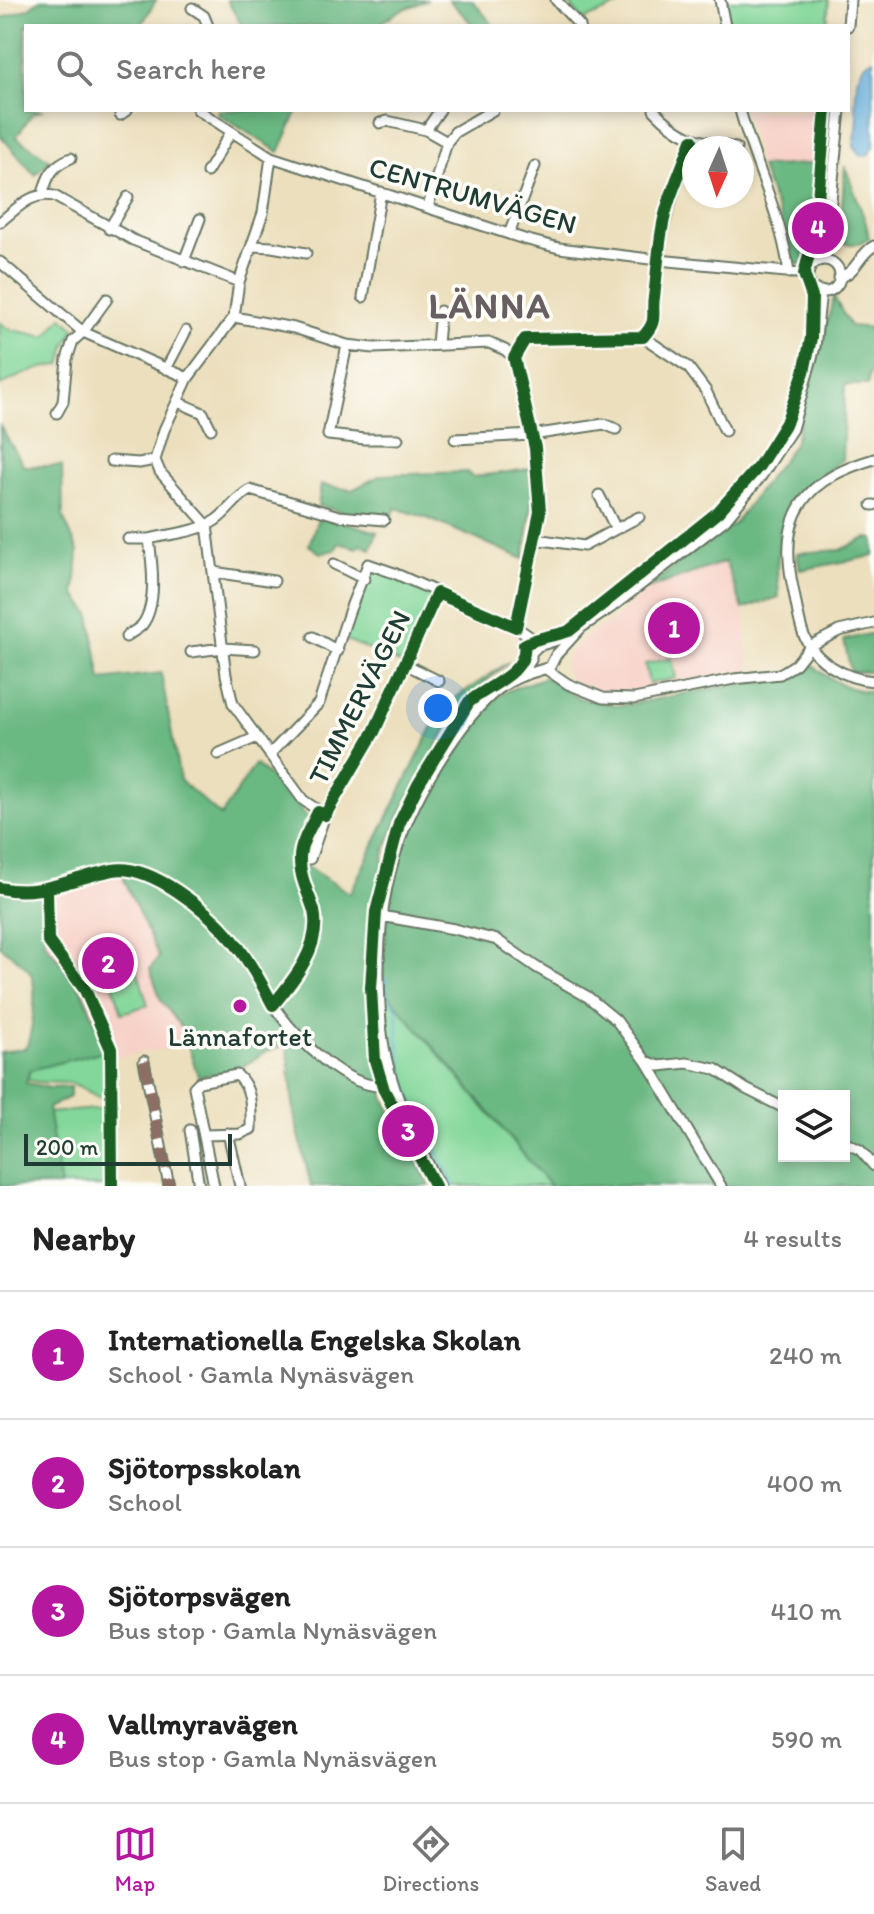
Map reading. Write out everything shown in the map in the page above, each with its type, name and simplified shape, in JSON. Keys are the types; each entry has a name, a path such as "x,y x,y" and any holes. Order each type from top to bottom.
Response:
{"street":[{"path":"556,0 576,24"},
{"path":"720,0 725,24"},
{"path":"848,24 850,0"},
{"path":"192,8 204,16 207,24"},
{"name":"CENTRUMVÄGEN","path":"201,112 271,157 559,248 808,274"},
{"path":"426,130 439,112"},
{"path":"428,207 447,142 455,132 490,112"},
{"path":"656,112 669,126 685,136"},
{"path":"740,112 742,136"},
{"path":"825,260 840,112"},
{"path":"380,123 387,121 426,130 447,142"},
{"path":"207,172 231,132"},
{"path":"207,525 160,472 155,460 164,430 188,378 234,317 239,282 263,213 271,157"},
{"path":"43,194 47,176 61,162 71,158"},
{"path":"509,234 535,166"},
{"path":"658,260 662,226 682,167"},
{"path":"754,172 785,238 789,273"},
{"path":"363,297 381,192"},
{"path":"0,222 32,197 43,194 54,196 109,229 239,282"},
{"path":"109,229 128,197"},
{"path":"184,261 200,219"},
{"path":"253,246 306,253"},
{"path":"839,278 850,274 866,250 874,246"},
{"path":"825,260 834,264 839,278 835,287 821,291 811,285 808,274 814,264 825,260"},
{"path":"0,262 83,332 188,378"},
{"path":"520,676 532,656 544,645 581,628 725,520 762,475 792,429 815,347 821,291"},
{"path":"57,413 63,402 67,359 73,341 107,299"},
{"path":"437,344 440,311"},
{"path":"234,317 294,328 347,345 374,348 489,343 514,358 532,435 540,512 516,627"},
{"path":"166,369 186,331"},
{"path":"514,358 525,339 643,337 676,356 688,367 706,391 725,431"},
{"path":"347,345 328,435 398,439"},
{"path":"178,402 203,413 211,429"},
{"path":"455,439 532,435 604,424 616,429"},
{"path":"874,459 854,465 821,483 803,501 794,517 788,561 802,632 810,646 827,664 845,674 874,681"},
{"path":"111,461 139,463 155,460"},
{"path":"128,539 149,539 207,525 241,494 250,490 339,516 384,520"},
{"path":"599,495 616,529"},
{"path":"535,539 584,546 639,517"},
{"name":"TIMMERVÄGEN","path":"207,525 233,704 303,800 320,815 374,732 437,593"},
{"path":"126,637 142,625 148,612 153,582 149,539"},
{"path":"334,564 364,579"},
{"path":"270,754 319,703 368,564 516,627 550,647 568,684"},
{"path":"213,572 274,581"},
{"path":"526,634 532,656 544,669 568,684 603,698 634,699 734,679 780,674 796,664 810,646 839,631 874,623"},
{"path":"440,1186 409,1124 393,1085 385,1053 380,1017 381,916 391,862 415,801 476,710 500,688 520,676 544,669 581,628"},
{"path":"313,637 338,651"},
{"path":"191,652 223,648 255,650"},
{"name":"TIMMERVÄGEN","path":"405,664 439,681"},
{"path":"218,754 257,737"},
{"path":"310,859 320,815"},
{"path":"381,916 497,940 588,997 616,1020 646,1061 721,1186"},
{"path":"273,1005 291,1031 333,1066 371,1086 393,1085"},
{"path":"144,1061 169,1186"},
{"path":"646,1061 659,1066 684,1063 715,1069 778,1105"},
{"path":"204,1135 240,1134 251,1129 251,1102 245,1082 237,1075 199,1082 194,1087 214,1186"},
{"path":"190,1130 199,1186"},
{"path":"228,1133 240,1186"},
{"path":"850,1145 860,1150 874,1166"}],"shaded area":[{"path":"745,112 821,112 818,163 760,167 754,136 751,136"},
{"path":"725,562 743,609 750,672 729,673 635,694 606,692 572,683 565,668 567,656 578,642 613,621 647,589"},
{"path":"123,864 124,880 159,958 150,970 161,1000 183,1030 188,1045 111,1058 82,991 45,942 43,893 45,884"}],"green space":[{"path":"40,0 156,0 142,24 24,24 24,112 38,112 32,114 16,137 50,160 35,175 0,135 0,19 29,8"},
{"path":"227,0 428,0 399,11 379,24 241,24"},
{"path":"449,0 472,0 492,24 472,24"},
{"path":"565,0 631,0 584,20"},
{"path":"725,0 829,0 827,24 729,24"},
{"path":"218,112 297,112 279,152"},
{"path":"818,163 813,232 802,265 793,263 788,238 760,167"},
{"path":"845,166 869,239 859,244 845,244 841,218"},
{"path":"834,297 850,326 874,328 874,372 869,374 868,385 845,385 842,460 801,490 780,529 777,569 779,597 743,609 725,562 647,589 693,551 734,524 794,444"},
{"path":"62,317 75,328 66,345 61,365 29,372 0,386 0,322 8,329 46,337"},
{"path":"0,426 24,466 62,466 63,517 78,551 75,594 90,614 101,680 161,673 180,780 221,816 255,764 291,796 310,821 302,864 350,893 443,706 509,662 461,703 407,800 386,847 372,923 369,979 378,1059 384,1077 384,1098 430,1186 311,1186 294,1114 287,1044 265,1052 236,1071 198,1076 183,1030 161,1000 150,969 159,957 124,880 123,865 45,884 45,942 82,991 108,1050 30,1070 26,1083 50,1088 70,1087 70,1097 48,1108 60,1186 0,1186 0,1052 26,1048 34,988 30,972 0,946"},
{"path":"530,469 533,496 524,559 396,508 392,516 318,506 321,485 352,490 381,475 467,472 472,477"},
{"path":"319,515 377,532 371,549 339,543 335,550 320,553 309,545"},
{"path":"866,538 874,539 874,556 800,570 797,553 841,550"},
{"path":"382,569 434,594 402,664 344,639 368,573"},
{"path":"874,634 874,672 851,672 844,640"},
{"path":"672,658 676,678 649,684 645,664"},
{"path":"811,663 840,684 874,692 874,1186 550,1186 383,989 391,892 408,832 420,803 455,746 484,710 505,692 545,677 578,698 621,706 730,685 781,680"},
{"path":"137,969 148,1005 122,1013 111,978"},
{"path":"383,988 550,1186 449,1186 413,1115 395,1068"},
{"path":"108,1050 110,1099 73,1084 26,1079 30,1070"},
{"path":"109,1108 109,1186 61,1186 48,1113"}],"water":[{"path":"873,59 874,147 867,156 860,155 854,146 858,118 855,106 857,79 864,64"}],"waterway":[{"path":"386,978 387,996 397,1008 398,1041 404,1075 414,1104 454,1186"}],"marked path":[{"path":"144,1061 169,1186"}],"cycle path":[{"path":"435,1186 384,1090 375,1060 371,988 376,912 399,824 418,785 469,702 520,664 524,645 569,631 718,512 759,466 786,423 804,372 811,338 812,297 804,274 815,232 826,112"},
{"path":"0,888 43,889 113,870 128,870 161,881 221,927 249,962 273,1005 304,962 314,937 314,911 300,865 304,840 318,812 325,815 374,732 437,593 516,627 540,512 535,448 514,358 525,339 643,337 653,321 664,218 682,166"},
{"path":"47,889 48,941 85,990 111,1049 112,1186"}],"place":[{"name":"Vallmyravägen","path":"818,228"},
{"name":"Internationella Engelska Skolan","path":"674,628"},
{"name":"Sjötorpsskolan","path":"108,963"},
{"name":"Lännafortet","path":"240,1006"},
{"name":"Sjötorpsvägen","path":"408,1131"}],"district":[{"name":"LÄNNA","path":"490,305"}]}
